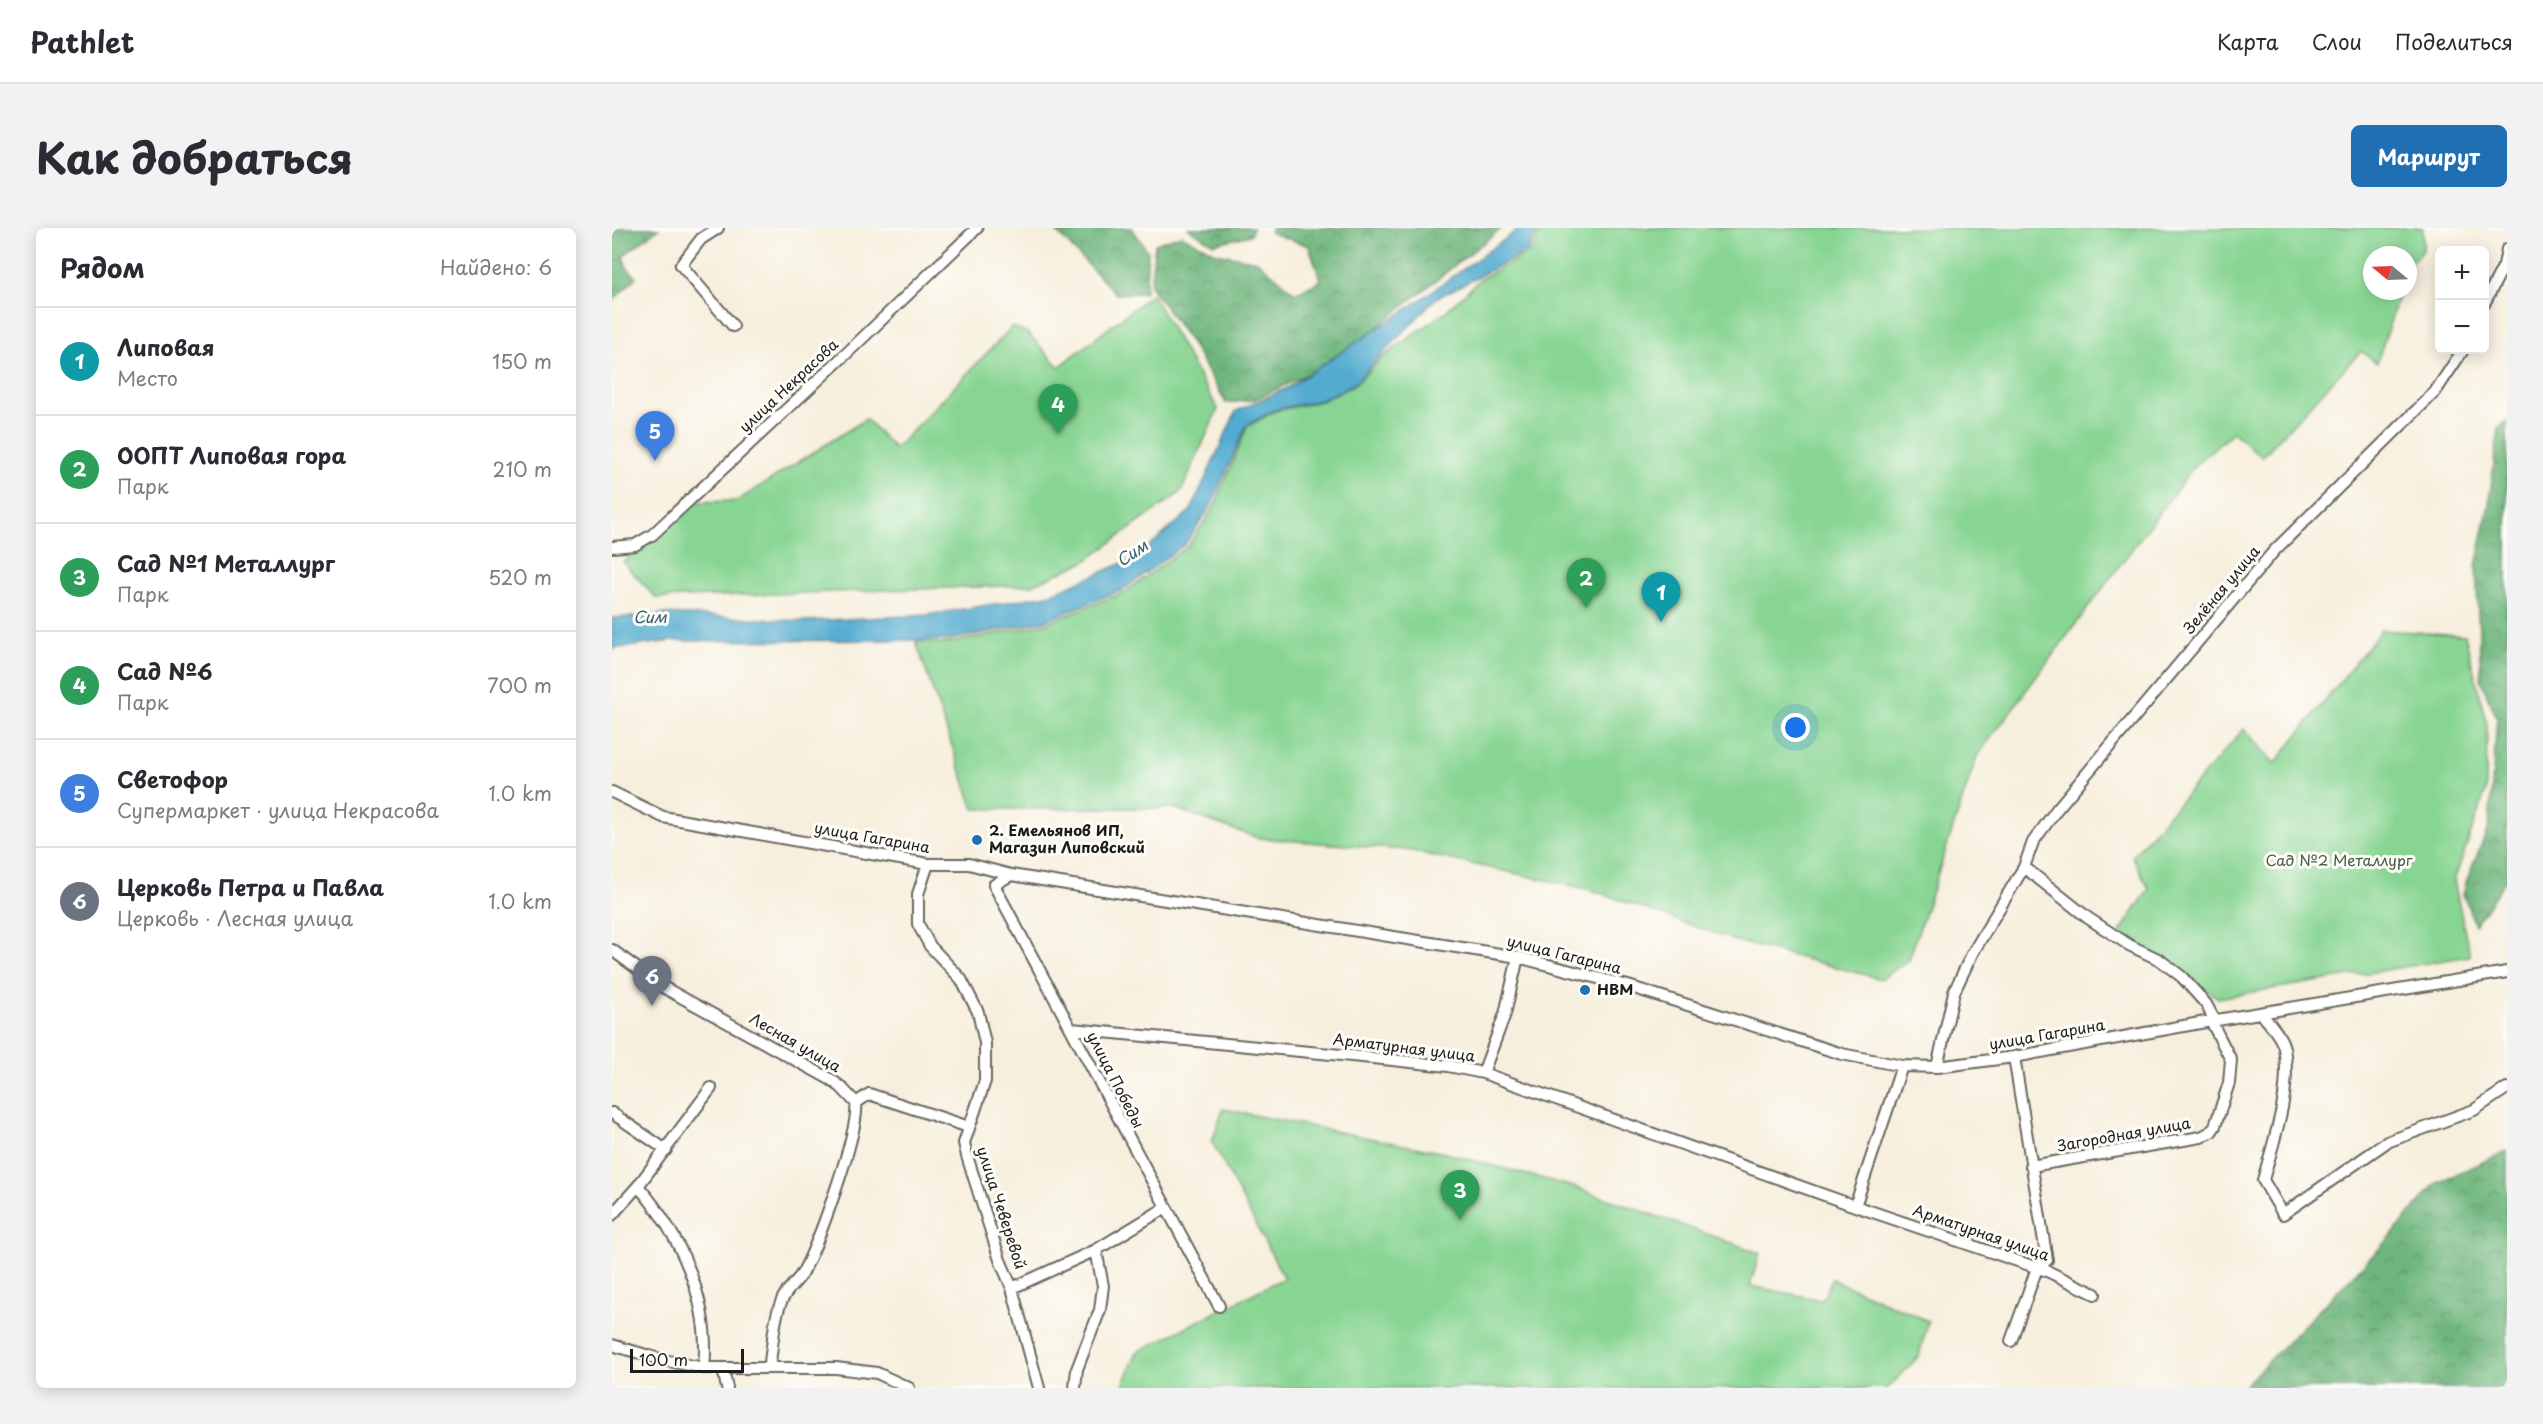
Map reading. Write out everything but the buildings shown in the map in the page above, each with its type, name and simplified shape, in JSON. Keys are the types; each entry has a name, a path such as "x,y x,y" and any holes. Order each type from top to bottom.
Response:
{"street":[{"path":"718,228 701,239 681,265 733,326"},
{"name":"улица Некрасова","path":"612,548 635,545 652,535 848,353 977,228"},
{"path":"2486,300 2504,265 2507,249"},
{"name":"Зелёная улица","path":"1936,1068 1954,992 1972,954 2024,867 2033,842 2057,809 2274,551 2435,392 2460,354"},
{"name":"улица Гагарина","path":"612,792 663,816 928,864 969,864 1011,876 1518,957 1628,986 1842,1054 1902,1066 1936,1068 2014,1058 2213,1021 2507,972"},
{"name":"улица Чеверевой","path":"928,864 918,894 918,924 930,946 961,979 978,1012 985,1043 985,1082 964,1143 1000,1260 1012,1288 1040,1388"},
{"path":"2024,867 2088,918 2129,945 2160,960 2182,977 2206,1004 2213,1021"},
{"name":"улица Победы","path":"1011,876 994,885 1219,1306"},
{"name":"Лесная улица","path":"612,950 661,986 830,1079 856,1103"},
{"path":"1483,1073 1505,1014 1518,957"},
{"path":"2261,1013 2275,1030 2284,1047 2285,1097 2263,1180 2283,1214 2386,1142 2474,1110 2507,1088"},
{"name":"Загородная улица","path":"2031,1166 2201,1137 2211,1131 2229,1083 2231,1060 2213,1021"},
{"name":"Арматурная улица","path":"1072,1029 1448,1066 1483,1073 2037,1269 2095,1294"},
{"path":"2011,1341 2037,1269 2047,1260 2014,1058"},
{"path":"1855,1206 1902,1066"},
{"path":"612,1215 638,1186 711,1088"},
{"path":"770,1368 778,1311 783,1298 804,1272 820,1230 848,1150 858,1114 856,1103 869,1094 969,1127"},
{"path":"612,1113 666,1150"},
{"path":"638,1186 667,1223 683,1251 702,1315 704,1368"},
{"path":"1012,1288 1095,1250 1165,1208"},
{"path":"1075,1388 1077,1369 1100,1310 1103,1286 1095,1250"},
{"path":"612,1345 663,1360 704,1368 836,1368 877,1373 909,1388"},
{"path":"723,1369 727,1388"}],"green space":[{"path":"618,228 659,228 623,256 626,266 636,277 612,302 612,232"},
{"path":"1053,228 1132,228 1148,252 1145,293 1116,294"},
{"path":"1188,228 1253,228 1250,235 1213,244"},
{"path":"1271,228 1502,228 1334,361 1254,400 1226,403 1191,343 1150,286 1155,244 1181,235 1216,253 1257,261 1295,293 1321,281 1309,246 1271,233"},
{"path":"1541,228 2423,228 2423,251 2417,257 2417,246 2363,246 2363,300 2397,300 2377,363 2361,351 2262,457 2233,432 2195,465 1977,756 1909,960 1881,979 1736,941 1592,890 1407,850 1258,838 1173,808 974,809 916,642 948,643 1044,624 1125,592 1188,546 1214,507 1247,427 1275,411 1322,401 1355,385 1385,355 1444,313 1480,279 1532,251"},
{"path":"1152,294 1218,409 1181,492 1084,562 1032,585 656,598 623,562 695,502 737,501 866,419 895,449 1012,327 1028,333 1059,367"},
{"path":"2507,421 2507,878 2475,925 2463,894 2489,826 2497,718 2481,681 2476,566 2489,504 2498,429"},
{"name":"Сад №2 Металлург","path":"2381,630 2465,635 2487,725 2486,790 2454,881 2470,956 2218,998 2120,932 2149,889 2132,856 2244,729 2275,764"},
{"path":"1223,1109 1445,1153 1574,1187 1760,1253 1750,1286 1822,1300 1832,1279 1928,1321 1919,1356 1888,1388 1122,1388 1137,1352 1284,1278 1212,1142"},
{"path":"2507,1151 2507,1388 2242,1388 2387,1241 2435,1184"}],"water":[{"name":"Сим","path":"1517,228 1538,228 1529,250 1435,299 1354,384 1321,400 1274,410 1246,426 1211,506 1185,544 1124,589 1044,621 948,640 672,641 612,649 612,618 667,614 805,621 927,615 1048,595 1137,557 1191,510 1236,411 1287,388 1407,309 1516,231"}],"place":[{"name":"Сад №6","path":"1058,434"},
{"name":"Светофор","path":"655,461"},
{"name":"ООПТ Липовая гора","path":"1586,608"},
{"name":"Липовая","path":"1661,622"},
{"name":"2. Емельянов ИП, Магазин Липовский","path":"977,840"},
{"name":"НВМ","path":"1585,990"},
{"name":"Церковь Петра и Павла","path":"652,1006"},
{"name":"Сад №1 Металлург","path":"1460,1220"}]}
